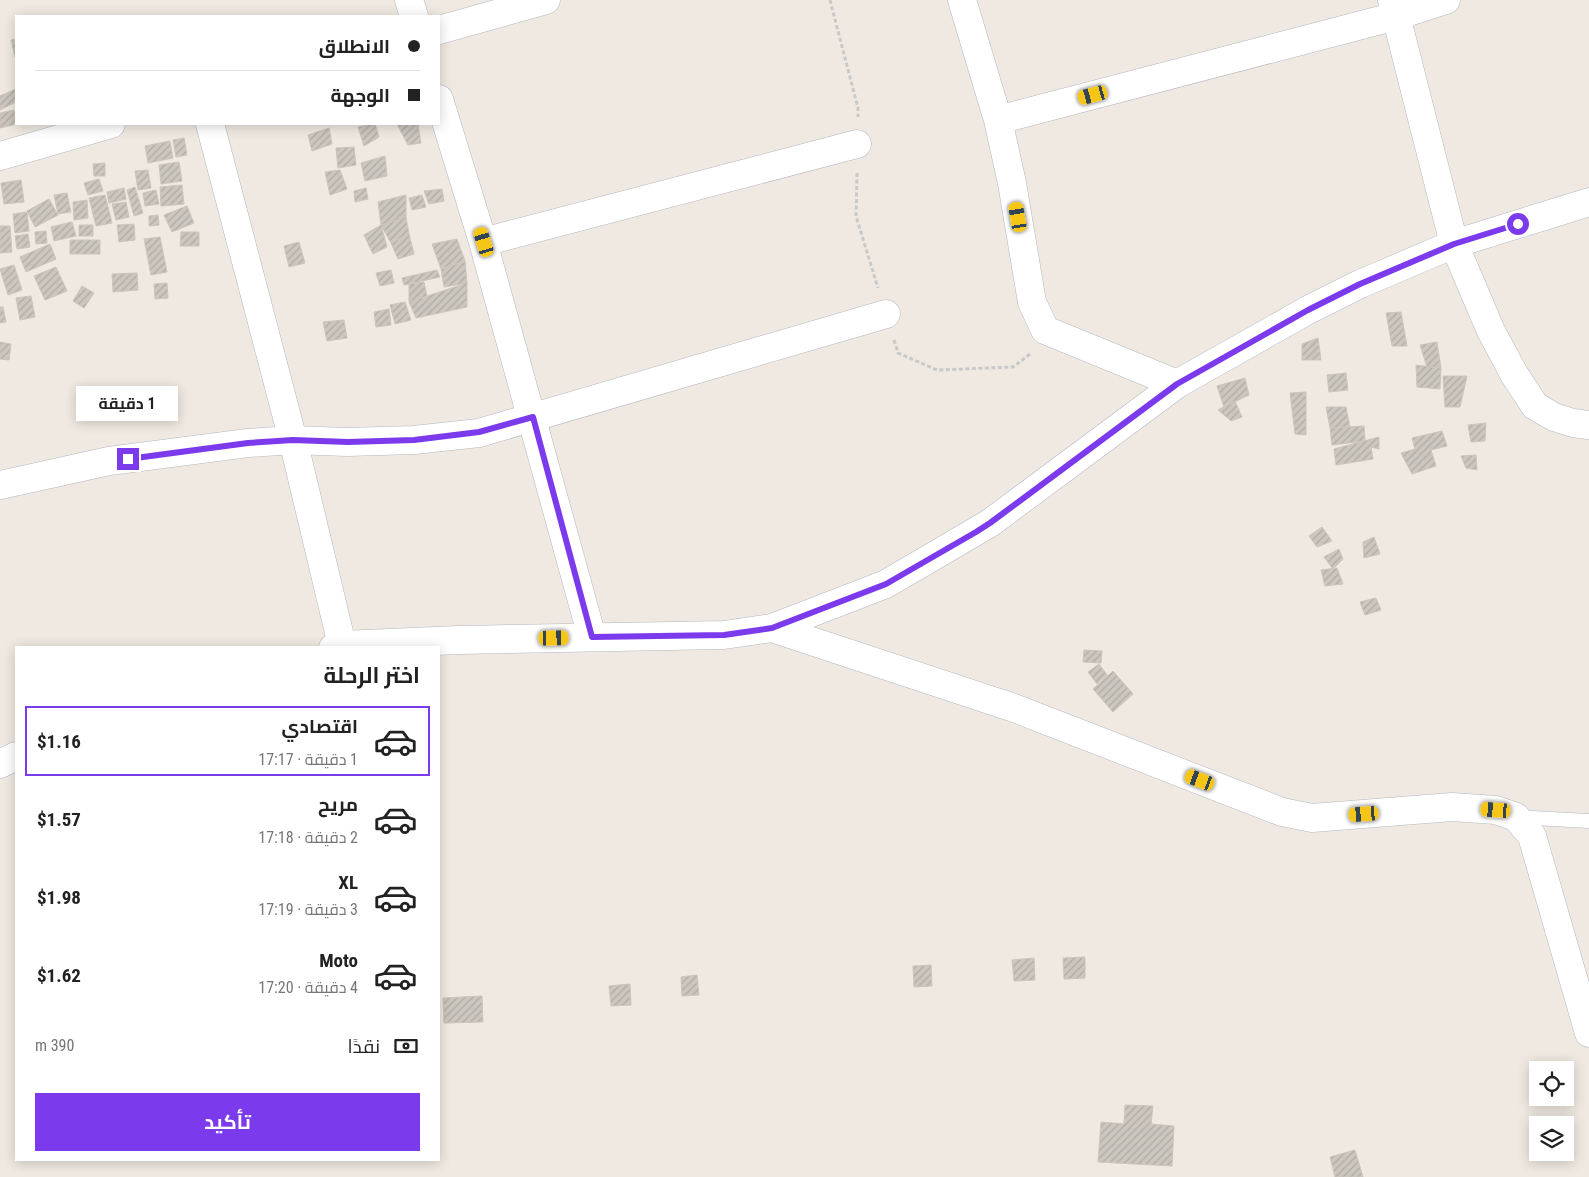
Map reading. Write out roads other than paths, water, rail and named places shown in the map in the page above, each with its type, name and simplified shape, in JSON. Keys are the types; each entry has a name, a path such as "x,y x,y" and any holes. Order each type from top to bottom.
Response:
{"street":[{"path":"409,0 414,15"},
{"path":"440,30 546,0"},
{"path":"962,0 998,120 1012,183 1032,302 1045,330 1177,384"},
{"path":"998,120 1394,8 1446,0"},
{"path":"1394,8 1454,244 1491,331 1514,374 1535,406 1554,417 1573,423 1589,425"},
{"path":"440,102 484,242 592,637"},
{"path":"0,156 108,125"},
{"path":"210,125 293,440 337,646 459,640 724,635 772,628 886,584 990,523 1177,384 1308,310 1454,244 1589,202"},
{"path":"484,242 857,144"},
{"path":"0,485 109,461 248,443 293,440 348,442 414,440 479,432 886,314"},
{"path":"772,628 1014,708 1282,812 1312,818 1452,806 1496,810 1516,817 1532,836 1589,1033"},
{"path":"0,764 15,756"}],"lane":[{"path":"1516,817 1589,821"}]}
